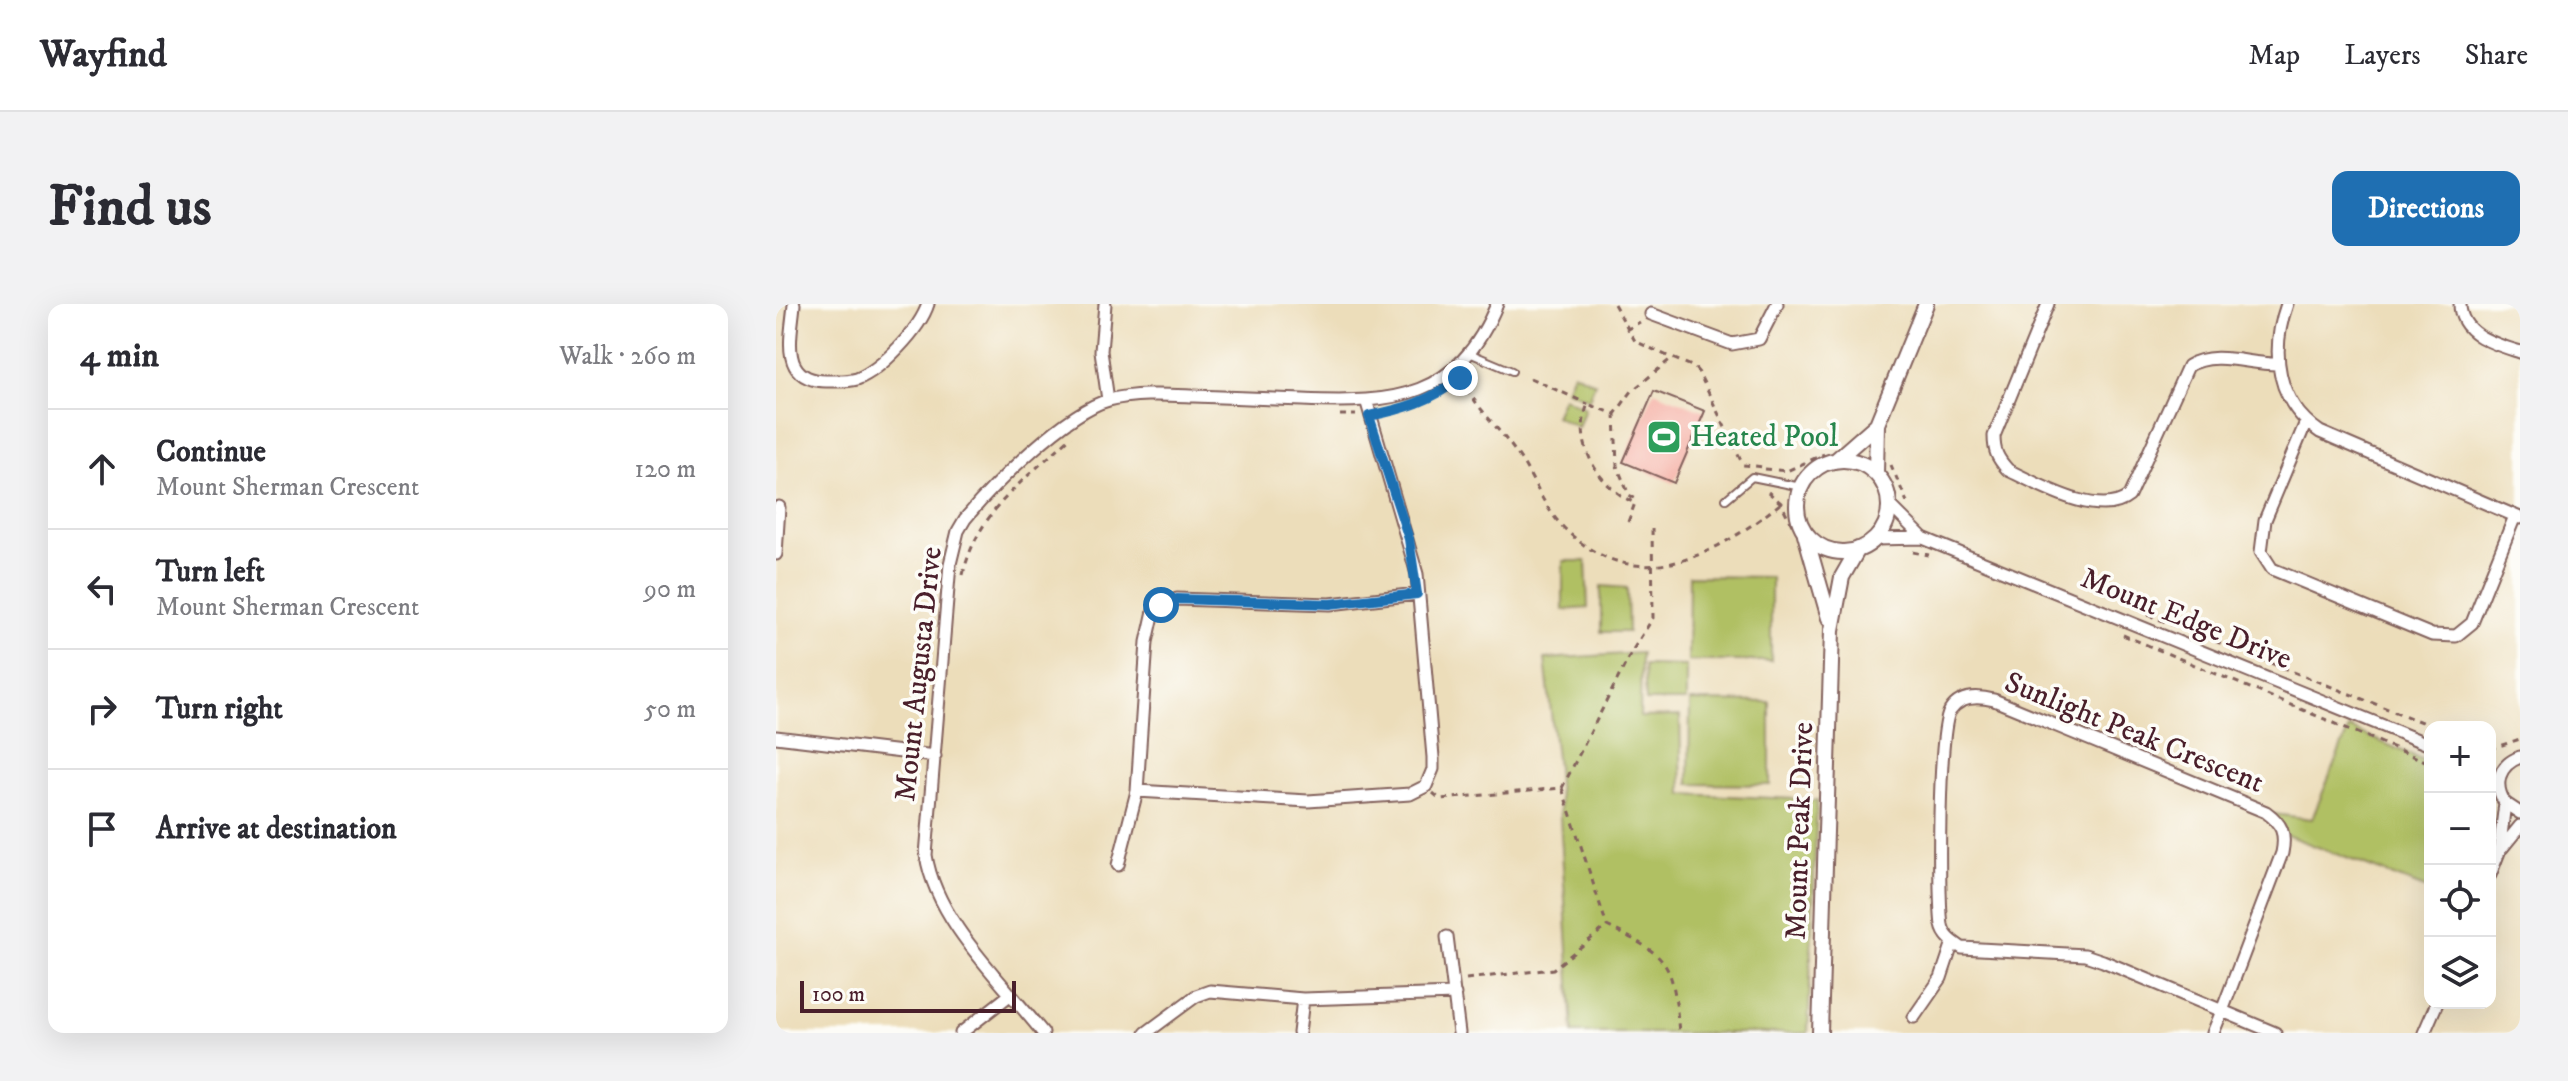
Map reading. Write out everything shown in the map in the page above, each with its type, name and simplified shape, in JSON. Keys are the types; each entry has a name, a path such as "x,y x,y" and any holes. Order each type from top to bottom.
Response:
{"street":[{"path":"794,304 792,353 795,366 808,378 843,381 869,372 910,335 924,318 928,304"},
{"path":"1105,304 1101,351 1108,400"},
{"name":"Mount Augusta Drive","path":"1043,1033 944,910 933,888 926,855 950,564 958,531 976,506 1027,457 1075,417 1108,400 1161,395 1368,410 1435,382 1473,356 1497,304"},
{"path":"1651,314 1732,344 1742,344 1759,339 1777,304"},
{"path":"1876,474 1877,424 1926,304"},
{"path":"2048,304 1994,436 1994,448 1998,459 2008,470 2097,506 2120,503 2129,496 2188,366 2216,356 2241,363 2276,364"},
{"path":"2287,304 2276,364 2288,396 2306,422 2320,432 2518,517 2472,623 2456,636 2432,635 2272,569 2261,552 2265,520 2306,422"},
{"path":"2460,304 2464,324 2476,334 2520,352"},
{"path":"1137,791 1308,801 1410,794 1426,786 1433,769 1433,757 1409,539 1368,410"},
{"path":"1801,487 1815,470 1835,461 1877,424"},
{"path":"1802,528 1826,549 1858,549 1875,539 1886,523 1889,504 1884,485 1876,474 1857,462 1835,461"},
{"name":"Mount Peak Drive","path":"1801,487 1797,507 1832,630"},
{"name":"Mount Edge Drive","path":"1889,504 1929,540 2424,743"},
{"path":"776,554 779,507"},
{"name":"Mount Edge Drive","path":"1875,539 1929,540"},
{"name":"Mount Peak Drive","path":"1820,1033 1832,630 1842,577 1858,549"},
{"path":"1118,865 1137,791 1147,642 1154,611 1177,599 1330,604 1417,594"},
{"name":"Sunlight Peak Crescent","path":"1953,942 1942,924 1945,728 1948,712 1957,703 1970,697 1982,697 2266,812 2282,827 2285,838 2282,853 2222,1011"},
{"path":"776,737 935,756"},
{"path":"2496,783 2505,767 2520,757"},
{"path":"2496,764 2505,767"},
{"path":"2496,789 2505,803 2520,813"},
{"path":"2494,865 2499,852 2505,803"},
{"path":"2499,852 2520,826"},
{"path":"1447,937 1459,1033"},
{"path":"1914,1017 1941,978 1953,942 1962,948 2085,955 2275,1033"},
{"path":"1146,1033 1196,996 1210,991 1303,999 1455,994"},
{"path":"961,1033 1011,994"},
{"path":"1299,1033 1303,999"},
{"path":"2424,1033 2434,1009"},
{"path":"2213,1033 2222,1011"}],"lane":[{"path":"1473,356 1512,371"},
{"path":"1726,499 1752,477 1801,487"}],"path":[{"path":"1614,304 1635,341 1686,363 1699,373 1743,465 1766,467"},
{"path":"1626,330 1651,314"},
{"path":"1452,385 1473,356"},
{"path":"1628,522 1636,499 1629,495 1617,466 1615,414 1632,391 1672,358"},
{"path":"1460,378 1511,445 1549,511 1564,528 1600,554 1636,566 1652,567 1688,560 1781,503"},
{"path":"1530,378 1615,414"},
{"path":"1339,415 1419,403"},
{"path":"1588,404 1582,432 1592,463 1608,487 1635,503"},
{"path":"962,581 975,536 989,514 1075,433"},
{"path":"1890,463 1909,507"},
{"path":"1652,525 1653,618 1632,651 1562,788 1607,926 1642,943 1668,965 1672,973 1679,1033"},
{"path":"1903,550 1929,555 1929,540"},
{"path":"2143,613 2424,723"},
{"path":"2117,633 2424,761"},
{"path":"2496,747 2520,739"},
{"path":"1426,786 1440,799 1562,788"},
{"path":"1453,980 1553,969 1607,926"}],"green space":[{"path":"1573,372 1595,383 1589,399 1566,390"},
{"path":"1563,397 1585,408 1578,427 1555,416"},
{"path":"1563,561 1586,561 1588,608 1563,610"},
{"path":"1689,576 1771,577 1771,661 1688,661"},
{"path":"1601,586 1627,588 1628,632 1601,632"},
{"path":"1641,653 1640,717 1680,716 1682,794 1817,800 1808,1033 1573,1033 1557,767 1545,659"},
{"path":"1644,665 1686,666 1686,701 1646,701"},
{"path":"1690,701 1770,702 1770,785 1689,784"},
{"path":"2349,728 2424,760 2424,888 2281,833 2273,814 2312,819"}],"building":[{"name":"Heated Pool","path":"1654,391 1705,411 1674,483 1623,462"}],"place":[{"name":"Heated Pool","path":"1664,437"}],"route":[{"path":"1161,605 1177,599 1330,604 1417,594 1417,574 1409,539 1369,416 1407,408 1432,398 1460,378"}]}
